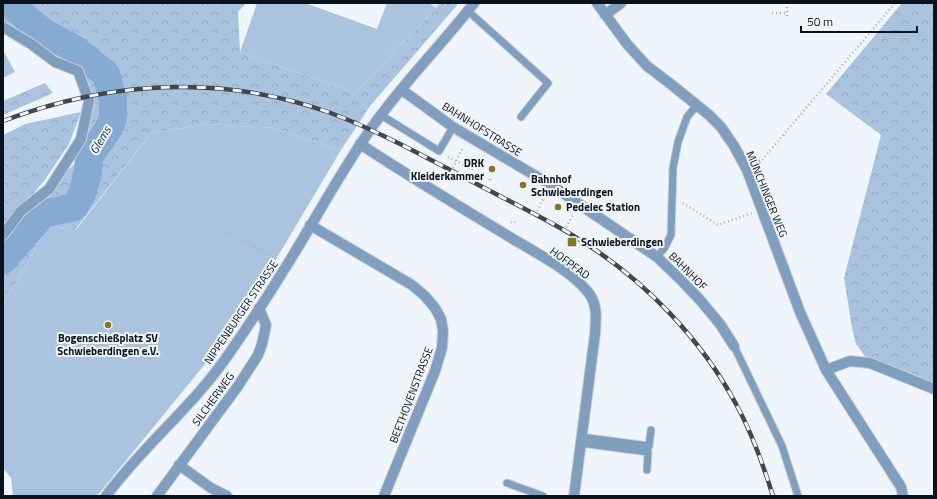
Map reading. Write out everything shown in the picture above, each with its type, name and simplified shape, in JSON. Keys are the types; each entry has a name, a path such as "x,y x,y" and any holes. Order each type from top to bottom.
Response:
{"street":[{"path":"360,144 380,115 474,3"},
{"name":"MÜNCHINGER WEG","path":"597,3 604,15 627,44 647,66 697,105 721,127 734,146 747,170 800,312 826,370 901,487 903,496"},
{"path":"604,15 621,3"},
{"path":"3,28 31,44 55,62 78,71 89,102 81,139 63,168 49,189 21,211 3,235"},
{"name":"BAHNHOFSTRASSE","path":"402,90 453,127 551,185"},
{"name":"NIPPENBURGER STRASSE","path":"106,496 122,474 185,408 225,359 287,265 360,144"},
{"name":"HOFPFAD","path":"360,144 405,174 545,258 576,280 595,302 596,318 574,496"},
{"name":"BAHNHOF","path":"551,185 657,257 700,300 720,324 734,346"},
{"name":"BEETHOVENSTRASSE","path":"310,225 412,285 425,296 435,308 441,319 443,331 442,348 435,371 384,496"},
{"name":"SILCHERWEG","path":"156,496 238,386 258,355 266,325 259,308"},
{"path":"826,370 850,361 870,363 934,389"},
{"path":"179,465 211,488 227,496"}],"lane":[{"path":"468,12 548,83 521,117"},
{"path":"657,257 665,247 671,235 672,168 678,142 687,117 697,105"},
{"path":"380,115 439,151 453,127"},
{"path":"734,346 782,446 798,496"},
{"path":"581,440 649,446 651,430"},
{"path":"581,440 648,452 647,470"},
{"path":"507,483 543,496"}],"path":[{"path":"433,3 458,23"},
{"path":"772,13 787,14 787,3"},
{"path":"747,170 759,165 895,3"},
{"path":"453,168 468,136"},
{"path":"468,176 484,145"},
{"path":"456,162 472,169"},
{"path":"537,212 551,185"},
{"path":"672,198 678,200 718,225 752,213"},
{"path":"223,230 287,265"}],"green space":[{"path":"3,3 246,3 238,12 240,52 355,93 439,5 437,3 459,3 370,106 341,150 274,128 207,124 151,133 75,230 49,225 3,305 3,245 20,220 75,163 90,85 5,22 3,18"},
{"path":"257,3 305,3 377,29 387,3 429,3 436,8 355,93 240,52"},
{"path":"902,3 934,3 934,389 870,363 856,344 844,278 881,135 826,94"},
{"path":"3,50 15,72 3,78"},
{"path":"45,83 53,93 3,115 3,101"},
{"path":"81,112 69,144 44,181 3,229 3,135 25,124"},
{"path":"207,124 274,128 341,150 237,325 97,496 13,496 11,478 3,468 3,305 49,225 76,230 151,133"}],"waterway":[{"name":"Glems","path":"3,260 43,214 74,207 82,194 88,173 89,157 109,128 113,118 113,100 106,74 73,48 43,32 17,10 12,3"}],"railway":[{"path":"3,121 83,97 165,87 206,88 247,92 287,100 328,112 420,154 530,211 572,235 608,259 651,294 689,335 722,380 742,415 752,437 773,496"}],"place":[{"name":"DRK Kleiderkammer","path":"492,169"},
{"name":"Bahnhof Schwieberdingen","path":"523,185"},
{"name":"Pedelec Station","path":"558,207"},
{"name":"Schwieberdingen","path":"572,242"},
{"name":"Bogenschießplatz SV Schwieberdingen e.V.","path":"108,325"}]}
